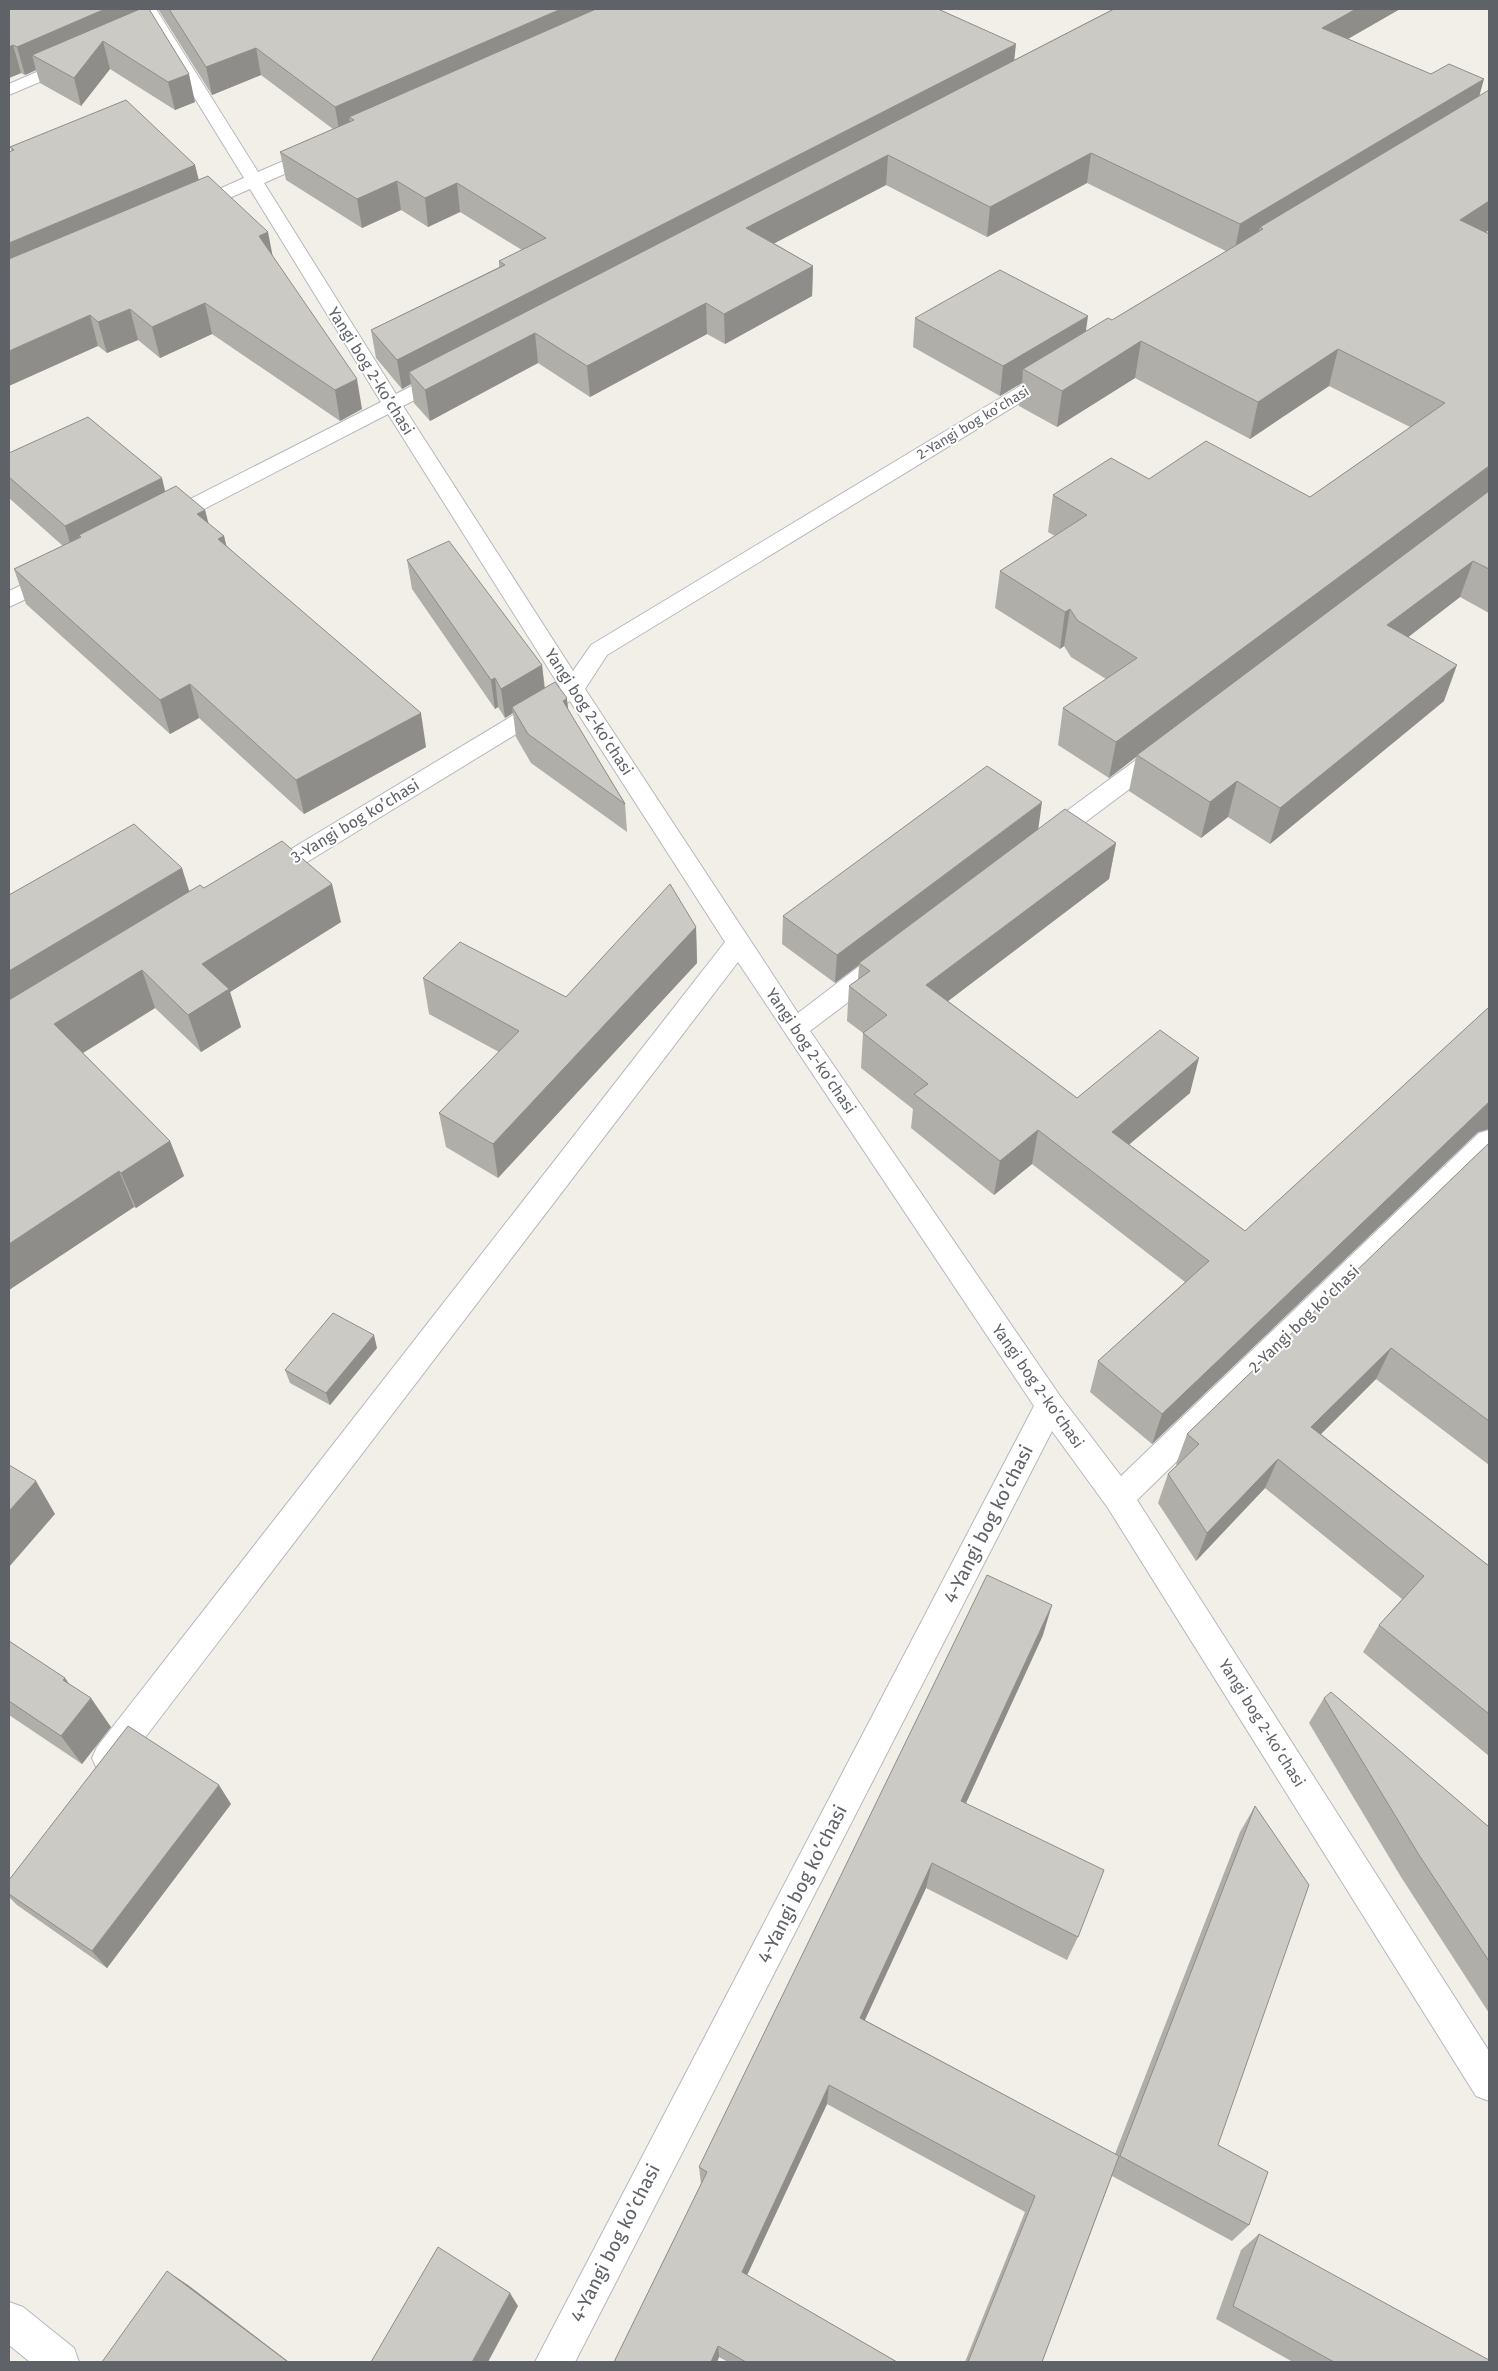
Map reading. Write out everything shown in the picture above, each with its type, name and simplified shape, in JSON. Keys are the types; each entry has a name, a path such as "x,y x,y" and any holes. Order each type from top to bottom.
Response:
{"street":[{"name":"Yangi bog 2-koʼchasi","path":"147,22 254,181 392,404 573,689 794,1029 1050,1406 1119,1498 1489,2083"},
{"path":"9,90 87,55"},
{"path":"172,216 335,145"},
{"path":"148,529 462,367"},
{"name":"2-Yangi bog koʼchasi","path":"573,689 599,650 1065,367"},
{"path":"9,600 70,569"},
{"name":"3-Yangi bog koʼchasi","path":"245,888 573,689"},
{"path":"1026,854 1178,740"},
{"path":"94,1777 739,942"},
{"path":"794,1029 898,951"},
{"name":"2-Yangi bog koʼchasi","path":"1119,1498 1489,1141"},
{"name":"4-Yangi bog koʼchasi","path":"554,2362 1050,1406"},
{"path":"9,2321 60,2362"}],"building":[{"path":"9,9 105,9 17,47 13,45 9,47"},
{"path":"140,9 149,9 189,74 168,82 103,41 74,78 32,55"},
{"path":"169,9 561,9 335,107 256,48 206,67"},
{"path":"596,9 938,9 1016,44 397,360 371,330 505,265 499,261 546,238 457,183 425,198 397,181 357,199 280,152 354,120 349,117"},
{"path":"1114,9 1356,9 1322,28 1431,74 1449,64 1484,79 1240,224 1091,153 990,207 888,155 746,228 813,266 724,314 706,303 587,366 535,333 425,390 409,372"},
{"path":"1489,90 1489,201 1460,220 1489,234 1489,466 1116,742 1063,708 1137,658 1077,620 1070,609 1065,612 1000,571 1087,515 1053,495 1111,458 1149,479 1206,441 1310,497 1445,403 1338,349 1258,402 1141,341 1062,391 1023,369 1108,318 1112,320 1263,229 1260,227"},
{"path":"126,100 195,165 9,243 9,152 14,150 10,147"},
{"path":"208,176 268,232 259,236 357,379 335,390 205,303 152,327 130,309 98,322 90,315 9,351 9,259"},
{"path":"1000,270 1088,316 1003,366 915,318"},
{"path":"88,417 162,478 65,526 9,477 9,453"},
{"path":"176,486 205,510 197,514 224,536 218,539 421,713 296,780 190,684 160,700 14,569 81,537 79,535"},
{"path":"1489,491 1489,569 1473,561 1387,625 1457,665 1280,808 1237,781 1210,802 1137,755"},
{"path":"449,541 542,665 501,689 495,678 491,680 407,560"},
{"path":"555,682 567,698 563,701 625,804 528,734 512,707"},
{"path":"987,766 1042,802 837,955 783,916"},
{"path":"1065,809 1116,843 926,985 1077,1098 1160,1030 1199,1058 1112,1132 1245,1231 1489,1007 1489,1102 1162,1414 1098,1361 1209,1261 1038,1130 1000,1161 914,1094 928,1084 863,1033 887,1015 849,986 870,971 859,963"},
{"path":"134,824 182,868 9,971 9,895"},
{"path":"282,841 332,884 202,964 229,989 188,1015 142,970 54,1024 170,1141 121,1173 119,1171 9,1244 9,1000 200,885 204,888"},
{"path":"670,884 696,927 493,1144 439,1113 519,1031 423,978 460,942 566,997"},
{"path":"1489,1143 1489,1421 1391,1348 1311,1427 1489,1566 1489,1714 1379,1625 1424,1576 1278,1459 1207,1533 1168,1474 1199,1444 1187,1434"},
{"path":"333,1313 374,1335 326,1393 285,1370"},
{"path":"9,1465 36,1481 9,1511"},
{"path":"987,1575 1052,1605 961,1801 1104,1870 1078,1937 932,1863 860,2018 1119,2156 1042,2362 968,2362 1035,2196 829,2085 742,2272 897,2362 746,2362 718,2346 711,2362 614,2362 707,2172 699,2167"},
{"path":"9,1641 65,1678 63,1680 91,1698 61,1736 9,1701"},
{"path":"1331,1692 1489,1827 1489,1961 1419,1855 1324,1698"},
{"path":"128,1726 219,1785 92,1951 9,1894 9,1880"},
{"path":"1255,1806 1309,1885 1218,2145 1268,2172 1249,2225 1120,2156"},
{"path":"1259,2234 1489,2360 1489,2362 1334,2362 1233,2306"},
{"path":"438,2247 510,2293 472,2362 371,2362"},
{"path":"167,2271 288,2362 102,2362"}]}
